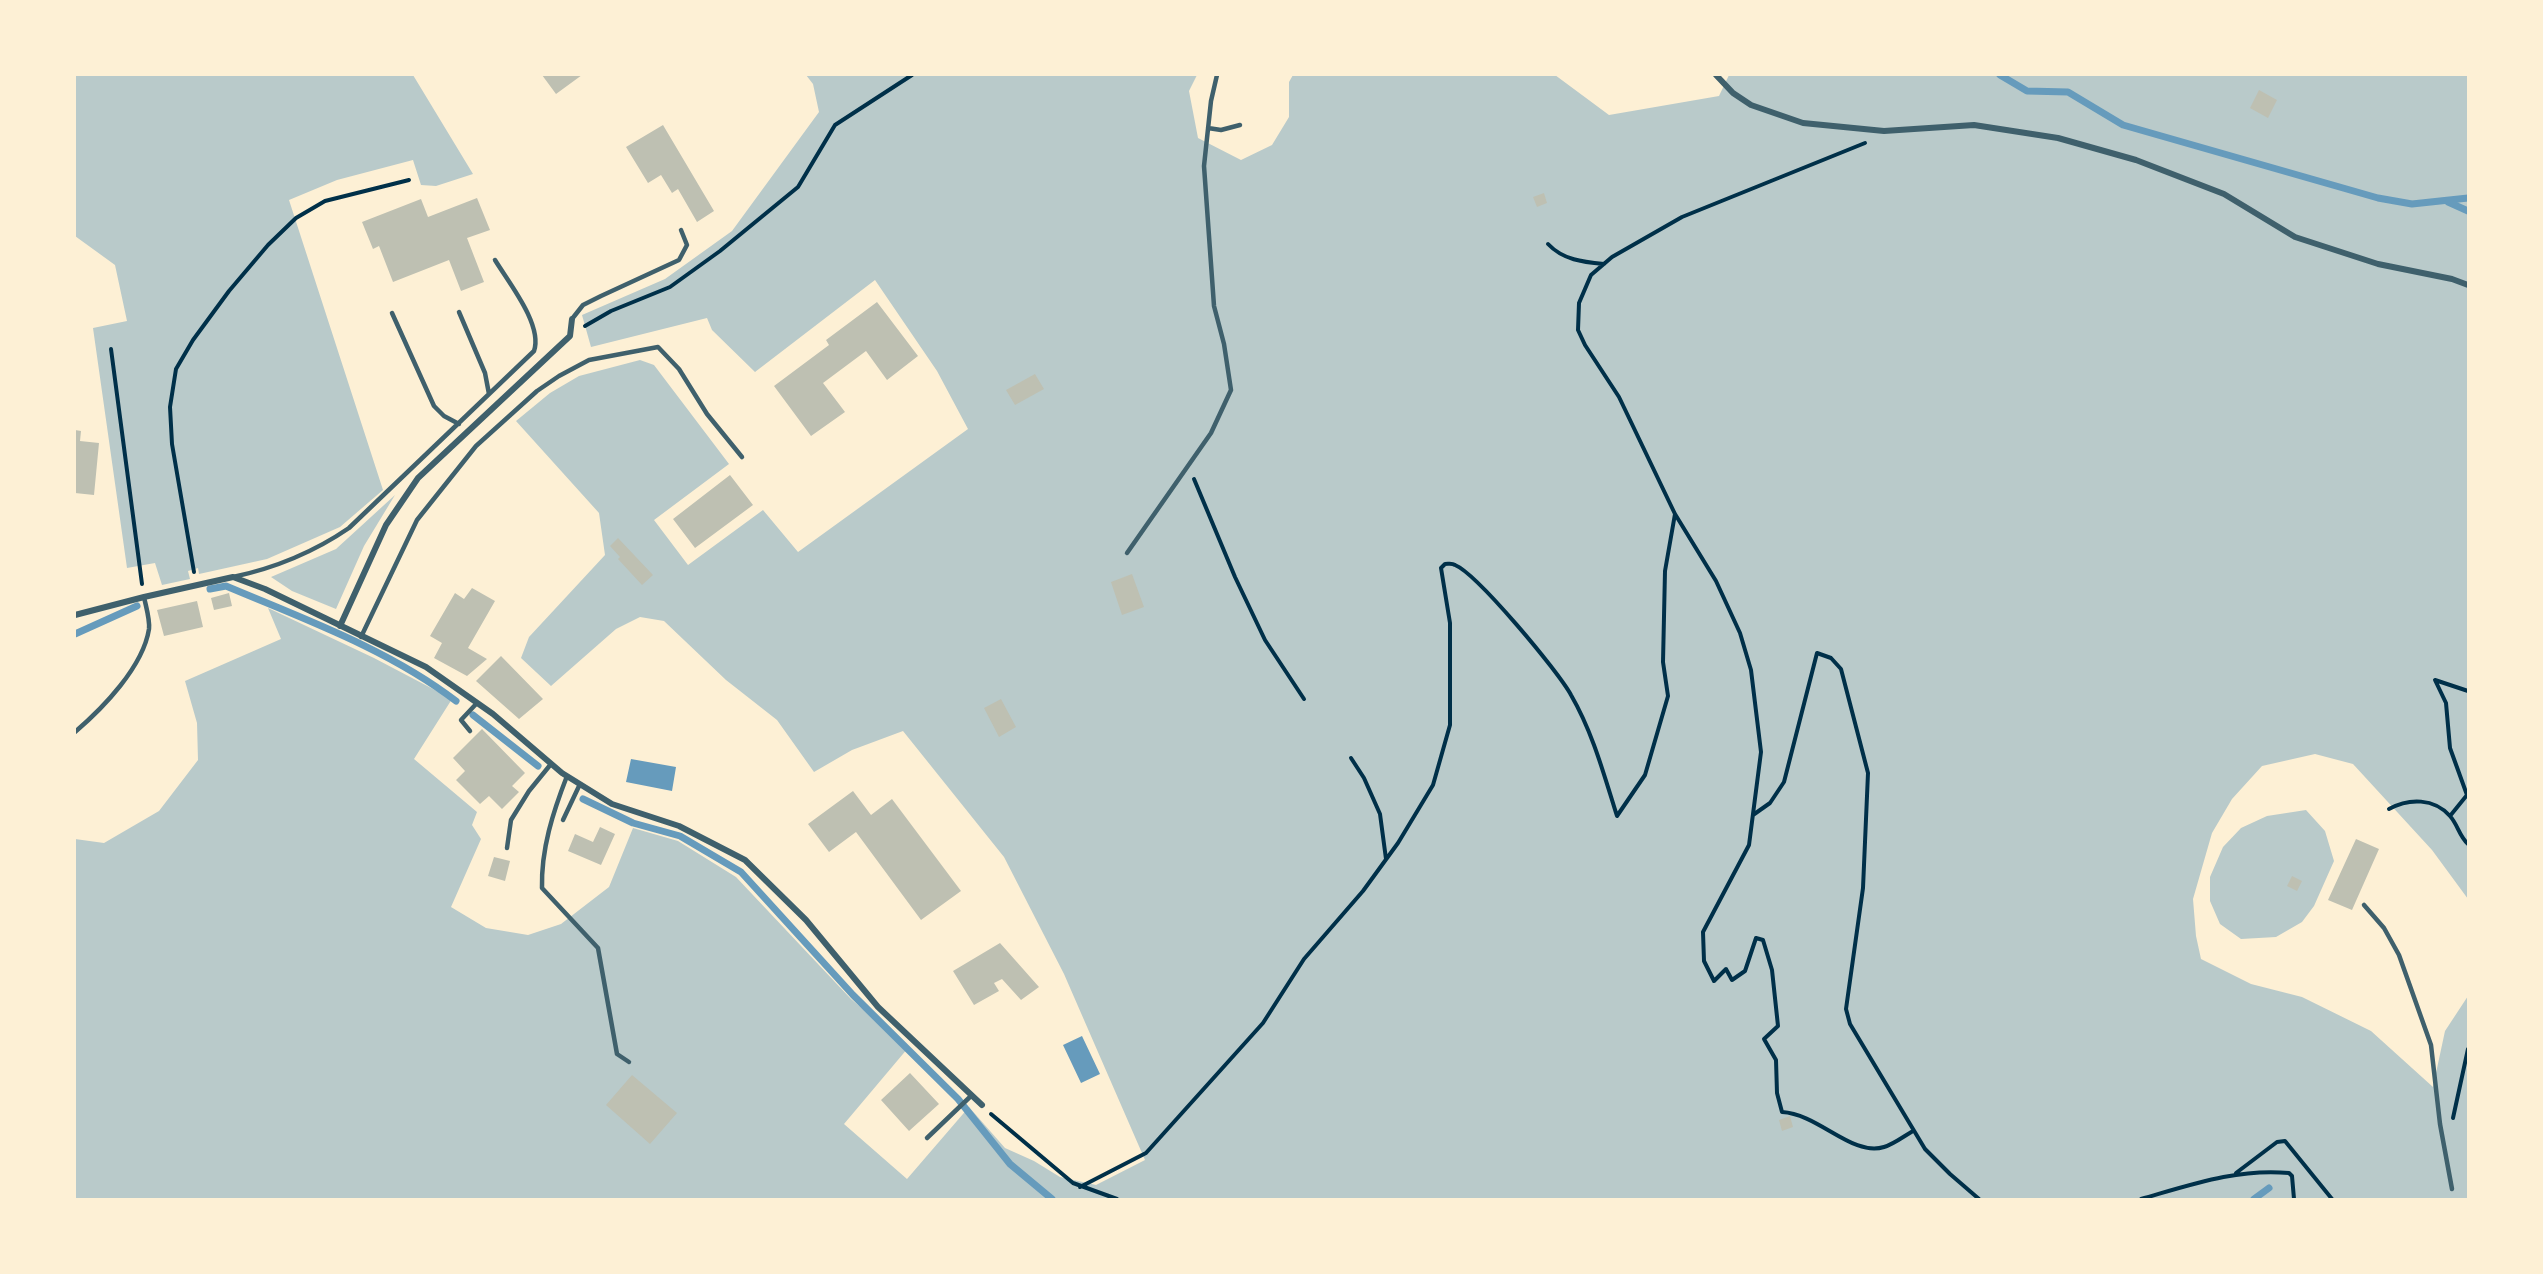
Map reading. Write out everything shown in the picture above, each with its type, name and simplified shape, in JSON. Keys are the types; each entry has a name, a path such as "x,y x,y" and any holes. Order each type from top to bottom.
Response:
{"street":[{"path":"1716,75 1733,93 1751,105 1803,123 1884,131 1974,125 2058,138 2136,160 2224,194 2295,237 2378,264 2452,279 2468,285"},
{"path":"340,626 386,525 418,478 570,336 572,319"},
{"path":"75,615 233,577 265,589 426,667 477,703 567,776 612,804 679,825 745,860 806,920 878,1007 982,1105"}],"lane":[{"path":"1127,553 1210,433 1231,390 1224,344 1214,306 1204,166 1217,75"},
{"path":"1208,128 1221,130 1240,124"},
{"path":"572,319 584,305 679,260 687,245 681,230"},
{"path":"233,577 262,571 312,550 349,528 534,351 537,342 533,323 495,261"},
{"path":"392,312 434,406 444,416 459,424"},
{"path":"459,312 485,373 489,394"},
{"path":"361,637 417,520 446,482 476,446 524,402 559,376 589,360 658,347 679,369 707,414 742,457"},
{"path":"75,732 113,695 141,653 149,628 144,597"},
{"path":"470,731 461,720 477,703"},
{"path":"507,848 511,820 529,791 551,764"},
{"path":"567,776 554,809 542,867 542,888 598,948 617,1054 629,1062"},
{"path":"563,820 580,784"},
{"path":"2364,905 2385,928 2399,955 2430,1045 2440,1124 2452,1189"},
{"path":"927,1138 972,1095"}],"path":[{"path":"570,336 611,311 670,287 720,251 798,187 835,125 912,75"},
{"path":"1884,131 1856,148 1682,217 1604,264 1591,275 1579,303 1578,330 1585,345 1619,397 1675,514 1716,581 1740,633 1751,670 1761,752 1749,845 1703,932 1704,961 1714,981 1726,969 1732,980 1745,971 1756,938 1763,940 1772,970 1778,1026 1764,1039 1776,1060 1777,1093 1782,1112 1798,1113 1862,1148 1883,1147 1913,1131"},
{"path":"196,585 172,444 170,406 176,369 193,340 229,291 268,245 296,218 325,201 409,180"},
{"path":"1548,244 1557,254 1580,261 1604,264"},
{"path":"111,349 144,597"},
{"path":"1188,465 1234,577 1265,640 1304,699"},
{"path":"1080,1187 1146,1153 1263,1023 1304,959 1363,891 1386,859 1433,785 1450,725 1450,623 1446,592 1441,576 1441,568 1445,564 1455,565 1477,582 1533,644 1571,694 1594,745 1617,816 1645,775 1668,696 1663,662 1665,571 1675,514"},
{"path":"1753,815 1770,803 1784,782 1817,653 1831,658 1841,669 1868,773 1863,888 1846,1009 1850,1024 1925,1149 1979,1199"},
{"path":"2450,816 2467,795 2450,748 2446,703 2435,680 2468,691"},
{"path":"1351,758 1364,778 1380,814 1386,859"},
{"path":"2389,808 2403,801 2420,800 2435,806 2450,816 2461,837 2468,844"},
{"path":"2452,1125 2468,1049"},
{"path":"982,1105 1065,1178 1080,1187 1117,1199"},
{"path":"2235,1174 2277,1142 2285,1141 2332,1199"},
{"path":"2141,1199 2235,1174 2260,1171 2289,1173 2292,1176 2294,1199"}],"shaded area":[{"path":"75,75 413,75 473,174 436,186 421,185 413,160 337,180 289,200 383,490 340,527 267,559 199,574 198,568 188,571 190,579 162,585 155,563 127,568 93,328 127,321 115,265 75,236"},
{"path":"806,75 1197,75 1189,91 1198,138 1241,160 1272,145 1289,117 1289,82 1293,75 1555,75 1609,115 1719,96 1729,75 2468,75 2468,899 2432,850 2353,764 2315,754 2262,766 2232,799 2212,833 2193,899 2196,936 2201,959 2251,984 2302,997 2371,1031 2433,1087 2445,1031 2468,996 2468,1199 75,1199 75,839 104,843 159,811 198,760 197,723 185,681 281,639 268,608 374,658 452,699 414,759 477,812 472,825 481,839 451,907 486,928 528,935 561,924 609,887 633,828 678,841 736,877 851,999 908,1048 844,1124 907,1179 969,1107 1005,1148 1034,1161 1060,1177 1096,1185 1145,1160 1064,974 1004,857 903,731 852,750 814,772 777,720 726,680 664,621 640,617 616,629 551,686 521,658 529,637 605,555 599,513 516,421 550,393 579,376 640,360 654,365 729,464 654,520 688,565 763,510 798,552 968,429 937,371 875,280 755,372 712,330 707,318 591,347 582,315 665,279 732,231 819,112 813,84"},
{"path":"395,495 364,546 336,609 292,591 271,577 336,549"},
{"path":"2306,810 2325,831 2334,861 2314,906 2302,922 2276,937 2241,939 2220,924 2210,901 2210,877 2223,847 2241,828 2267,816"}],"water":[{"path":"631,759 676,767 672,791 626,782"},
{"path":"1082,1036 1100,1074 1081,1083 1063,1045"}],"building":[{"path":"542,75 582,75 556,94"},
{"path":"2259,90 2277,100 2268,118 2250,108"},
{"path":"663,125 714,211 697,222 678,189 672,193 661,175 648,183 626,147"},
{"path":"1544,193 1547,203 1537,207 1533,197"},
{"path":"477,198 490,230 467,238 484,282 461,291 449,260 393,282 379,246 373,249 362,222 421,199 428,217"},
{"path":"877,302 918,356 887,380 866,351 823,383 845,412 811,436 774,386 829,345 826,340"},
{"path":"1035,374 1044,389 1015,405 1006,390"},
{"path":"75,430 81,431 80,441 99,443 94,495 75,493"},
{"path":"730,475 753,505 695,548 673,519"},
{"path":"618,538 653,575 642,585 618,559 620,557 610,546"},
{"path":"1132,574 1144,607 1122,615 1111,582"},
{"path":"472,588 495,601 468,648 487,659 467,676 434,658 442,643 430,636 455,593 464,599"},
{"path":"229,593 232,606 214,610 211,598"},
{"path":"197,601 203,627 164,636 157,610"},
{"path":"501,656 543,699 519,719 476,681"},
{"path":"1001,699 1016,727 999,737 984,708"},
{"path":"482,729 525,773 512,786 519,792 502,809 489,796 480,804 456,780 465,771 453,758"},
{"path":"853,791 871,815 892,799 961,891 921,920 856,832 829,852 808,824"},
{"path":"600,827 615,834 601,865 568,851 575,834 593,842"},
{"path":"2356,839 2379,849 2352,910 2328,900"},
{"path":"494,857 510,861 505,881 488,876"},
{"path":"2292,876 2302,881 2297,891 2287,886"},
{"path":"1000,943 1039,987 1021,1000 1002,979 994,983 999,991 974,1005 953,971"},
{"path":"910,1073 939,1104 909,1131 881,1100"},
{"path":"632,1075 677,1113 650,1144 606,1105"},
{"path":"1790,1116 1793,1127 1782,1131 1779,1120"}],"waterway":[{"path":"2000,75 2027,91 2068,92 2123,125 2378,198 2412,204 2468,198"},
{"path":"2448,202 2468,211"},
{"path":"210,589 226,586 345,636 430,682 456,701"},
{"path":"75,634 137,606"},
{"path":"473,715 538,766"},
{"path":"583,799 633,823 680,836 741,872 853,995 958,1099 1010,1164 1052,1199"},
{"path":"2254,1199 2269,1188"}]}
